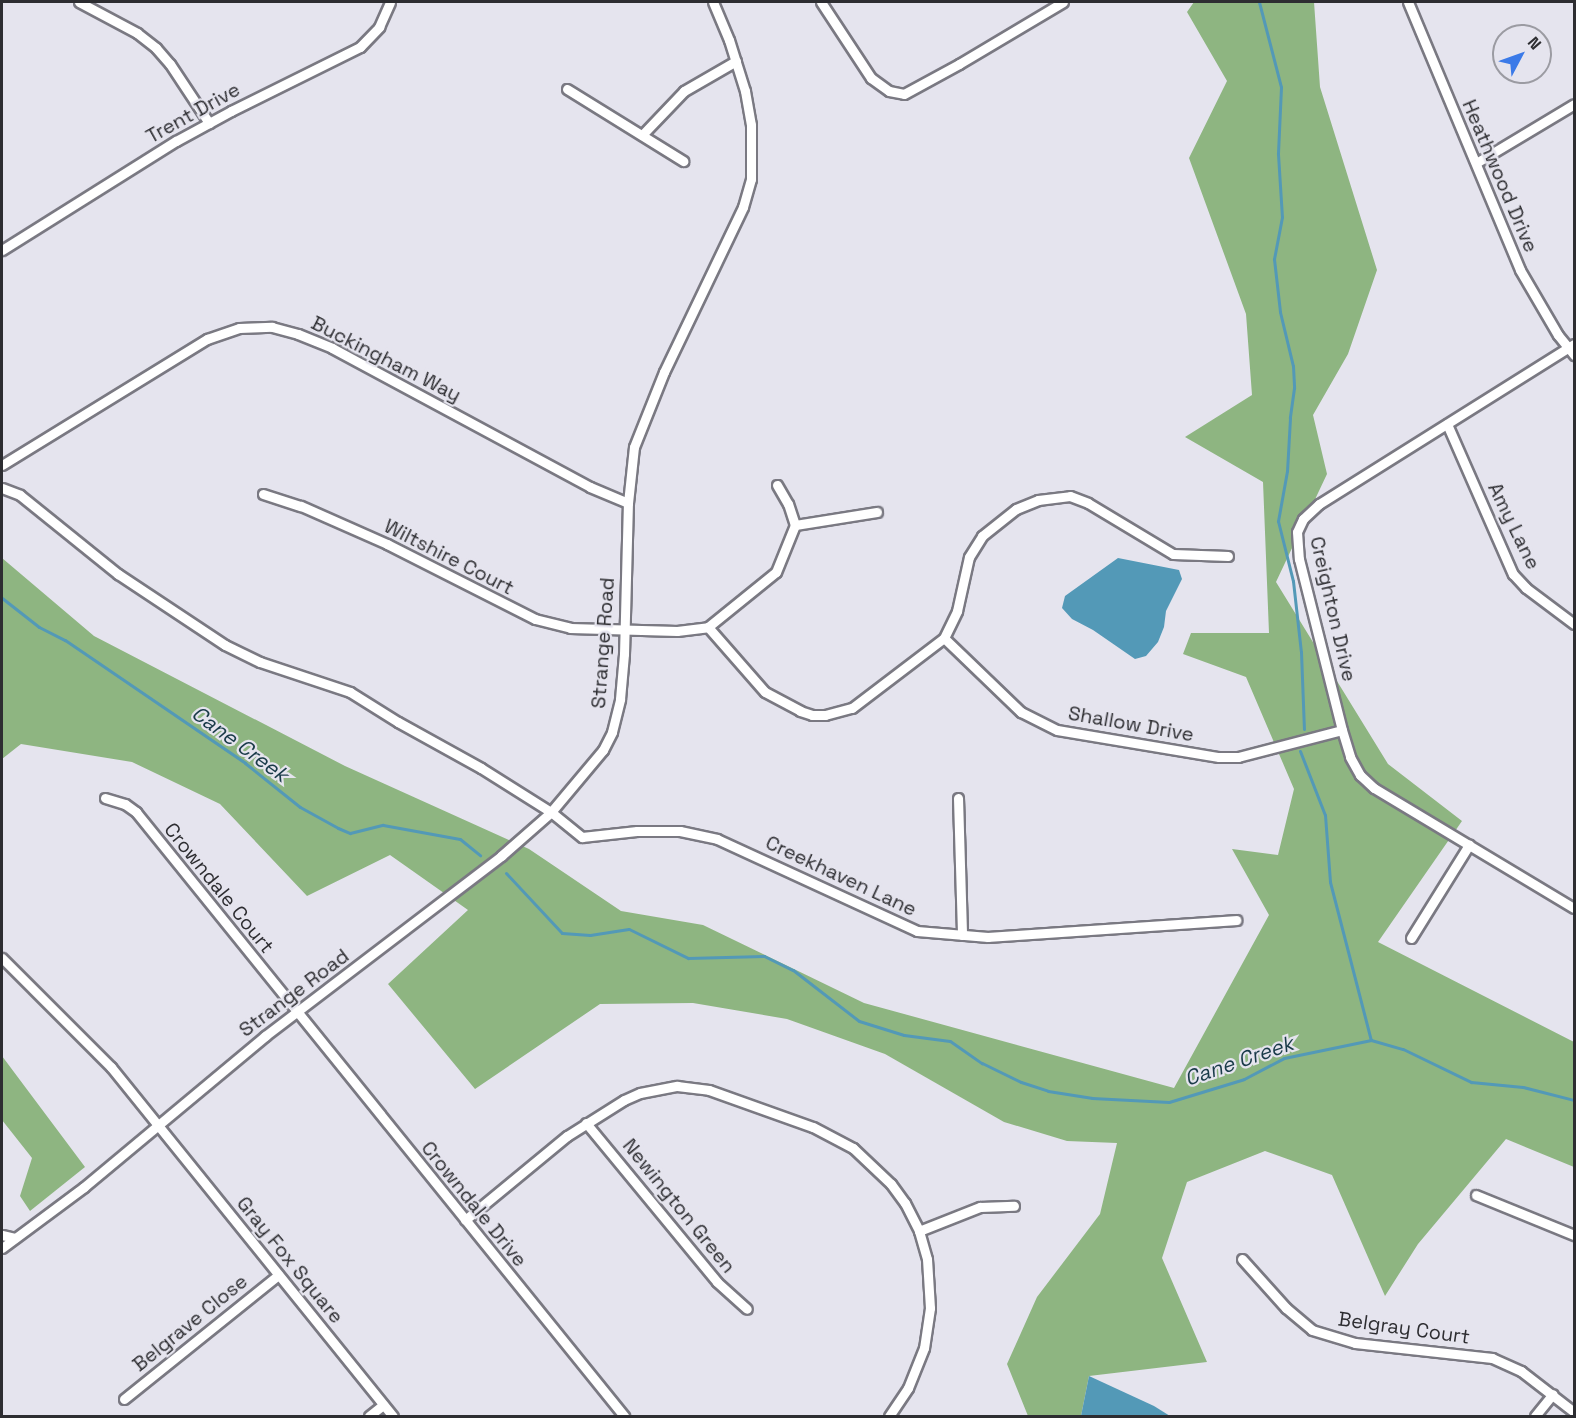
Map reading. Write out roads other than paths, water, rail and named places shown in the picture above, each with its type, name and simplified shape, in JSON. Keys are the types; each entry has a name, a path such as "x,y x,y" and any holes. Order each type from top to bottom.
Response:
{"street":[{"path":"79,2 137,33 156,48 170,64 209,123"},
{"name":"Trent Drive","path":"2,250 209,123 360,47 379,27 390,2"},
{"name":"Strange Road","path":"2,1248 158,1126 296,1013 501,856 551,813 589,770 612,732 620,699 625,628 628,503 632,459 639,428 749,192 753,152 751,125 736,61 714,2"},
{"path":"821,2 871,78 889,91 904,94 924,85 1063,2"},
{"name":"Heathwood Drive","path":"1408,2 1520,270 1558,335 1572,349"},
{"path":"642,135 684,90 736,61"},
{"path":"567,89 683,161"},
{"path":"1476,163 1575,104"},
{"name":"Buckingham Way","path":"2,465 207,339 239,328 272,327 298,334 332,348 590,487 628,503"},
{"name":"Creighton Drive","path":"1572,349 1319,504 1303,519 1298,528 1299,559 1342,730 1353,764 1366,781 1575,908"},
{"name":"Amy Lane","path":"1447,424 1513,574 1526,588 1575,624"},
{"path":"777,485 795,525 776,572 708,627 765,692 812,715 835,714 852,708 944,638 957,611 969,557 982,537 1016,509 1038,500 1070,496 1088,503 1173,554 1228,556"},
{"path":"2,488 20,495 118,574 225,645 260,662 350,692 551,813"},
{"name":"Wiltshire Court","path":"263,494 301,506 387,544 535,619 570,628 676,631 708,627"},
{"path":"795,525 877,512"},
{"name":"Shallow Drive","path":"944,638 1021,712 1057,730 1219,758 1238,757 1342,730"},
{"name":"Crowndale Court","path":"105,798 125,804 136,812 296,1013"},
{"path":"958,798 962,935"},
{"name":"Creekhaven Lane","path":"551,813 582,837 637,831 680,831 717,839 917,931 988,936 1236,920"},
{"path":"1411,938 1469,845"},
{"name":"Gray Fox Square","path":"2,958 111,1067 393,1416"},
{"name":"Crowndale Drive","path":"296,1013 624,1416"},
{"path":"465,1220 586,1123 624,1100 660,1088 693,1087 724,1095 813,1127 853,1148 891,1184 905,1203 919,1231 930,1282 928,1329 913,1376 891,1416"},
{"name":"Newington Green","path":"586,1123 717,1282 747,1309"},
{"path":"1476,1195 1575,1235"},
{"path":"919,1231 980,1207 1014,1206"},
{"path":"2,1235 15,1238"},
{"name":"Belgray Court","path":"1242,1259 1286,1308 1312,1330 1355,1343 1492,1358 1521,1371 1575,1412"},
{"name":"Belgrave Close","path":"124,1400 278,1275"},
{"path":"1535,1416 1553,1394"},
{"path":"369,1416 383,1405"}],"water":[{"path":"1118,558 1179,570 1182,579 1166,611 1164,627 1158,642 1146,656 1135,659 1093,630 1072,619 1062,608 1065,596"},
{"path":"1089,1376 1154,1406 1170,1416 1081,1416"}],"waterway":[{"path":"1259,2 1281,87 1278,154 1282,217 1274,259 1280,312 1293,366 1294,388 1287,471 1278,521 1293,581 1301,652 1304,729"},
{"name":"Cane Creek","path":"2,598 39,627 65,640 245,763 300,807 338,828 350,833 383,825 460,839 480,855"},
{"path":"1300,751 1325,815 1330,882 1371,1040"},
{"name":"Cane Creek","path":"506,873 562,933 590,935 629,929 688,958 764,956 793,970 859,1021 904,1035 950,1041 982,1063 1021,1082 1048,1091 1092,1098 1169,1102 1244,1079 1284,1058 1371,1040 1403,1049 1471,1082 1523,1087 1574,1100"}]}
